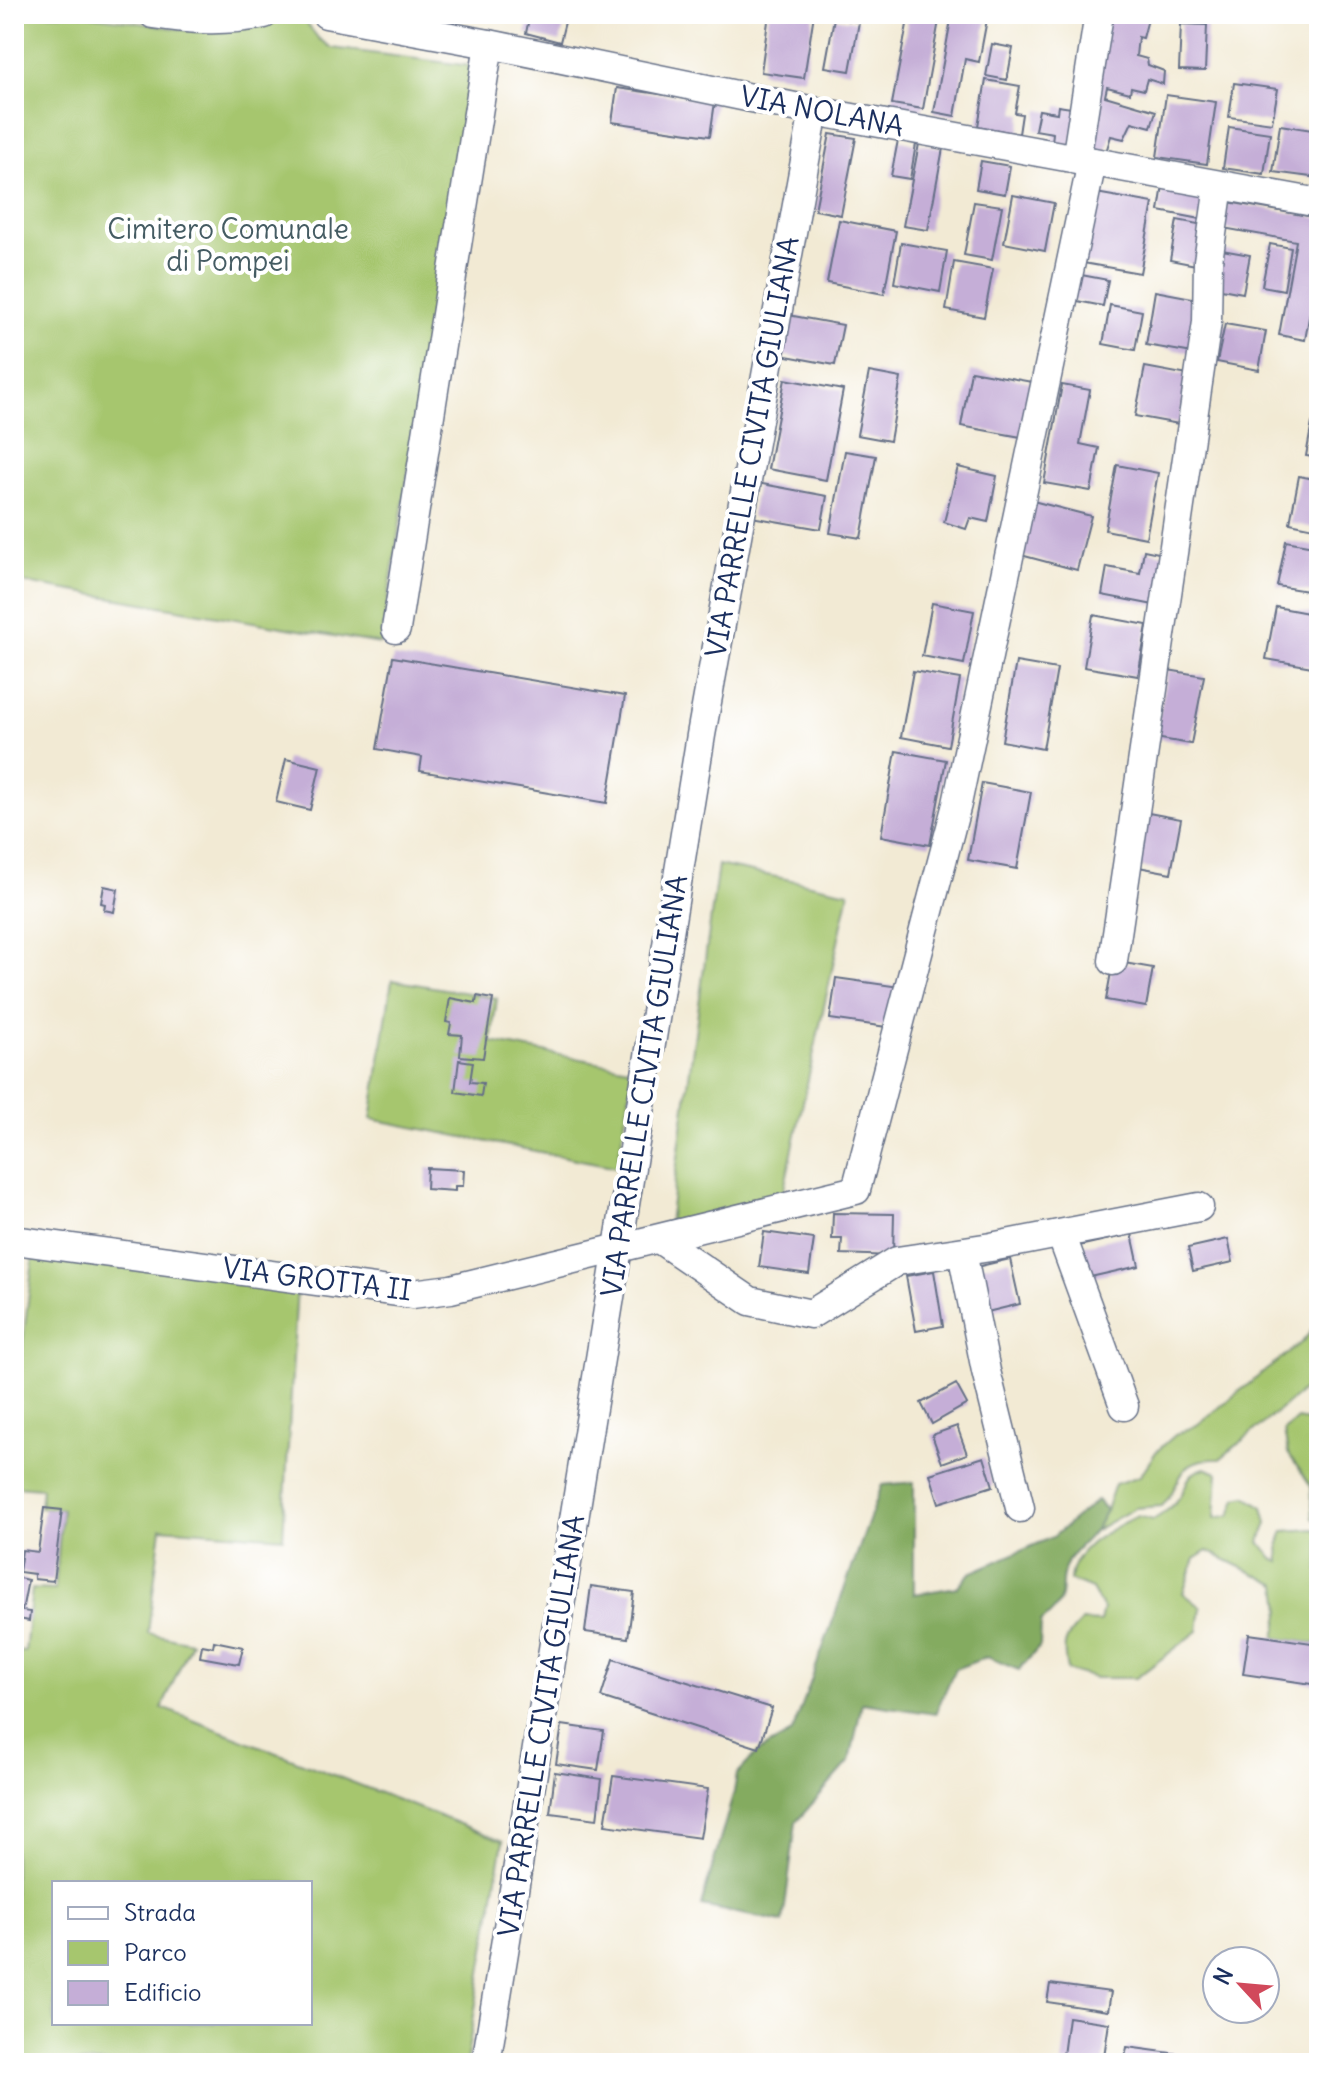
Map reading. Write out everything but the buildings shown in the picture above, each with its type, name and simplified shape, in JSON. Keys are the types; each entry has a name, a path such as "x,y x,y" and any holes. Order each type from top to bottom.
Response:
{"street":[{"path":"153,14 194,21 264,14"},
{"name":"VIA NOLANA","path":"326,14 814,111 1319,203"},
{"path":"1084,161 1099,14"},
{"path":"396,629 489,44"},
{"name":"VIA PARRELLE CIVITA GIULIANA","path":"486,2063 701,735 814,111"},
{"name":"VIA GROTTA II","path":"14,1240 412,1294 451,1289 856,1190 957,804 1084,161"},
{"path":"1113,961 1207,322 1208,261 1219,186"},
{"path":"659,1239 750,1301 811,1314 897,1261 962,1252 1199,1207"},
{"path":"1061,1234 1124,1406"},
{"path":"962,1252 986,1371 1020,1508"}],"green space":[{"name":"Cimitero Comunale di Pompei","path":"14,14 81,14 194,31 256,26 299,14 319,39 332,48 472,66 381,644 14,581"},
{"path":"718,865 849,892 781,1203 668,1230"},
{"path":"392,980 497,998 491,1042 634,1069 617,1167 371,1119"},
{"path":"34,1252 297,1286 283,1537 161,1528 148,1633 191,1642 162,1708 503,1841 466,2063 14,2063 14,1651 25,1652 32,1589 55,1590 62,1510 40,1508 42,1488 14,1486 14,1414"},
{"path":"1319,1322 1319,1359 1311,1384 1220,1459 1206,1459 1188,1466 1162,1506 1135,1508 1094,1531 1115,1484 1140,1476 1156,1452 1175,1435 1197,1425 1302,1342"},
{"path":"1297,1419 1319,1423 1319,1524 1313,1518 1311,1486 1288,1453 1284,1431"},
{"path":"1205,1468 1218,1473 1215,1518 1231,1515 1237,1498 1246,1496 1263,1507 1267,1523 1260,1542 1273,1559 1280,1562 1279,1545 1284,1531 1315,1529 1319,1533 1319,1644 1275,1638 1281,1610 1278,1585 1208,1551 1195,1559 1183,1593 1201,1607 1198,1631 1136,1678 1095,1678 1067,1670 1065,1648 1068,1638 1082,1621 1100,1622 1103,1609 1092,1589 1070,1580 1078,1557 1094,1540 1137,1516 1153,1520 1164,1513 1179,1498 1190,1477"},
{"path":"914,1482 914,1594 957,1587 970,1573 1053,1537 1097,1500 1106,1510 1095,1530 1068,1561 1062,1579 1061,1598 1041,1622 1040,1646 1019,1670 987,1657 955,1669 935,1714 862,1703 850,1761 796,1822 783,1922 701,1906 737,1774 759,1751 792,1733 882,1485"}]}
